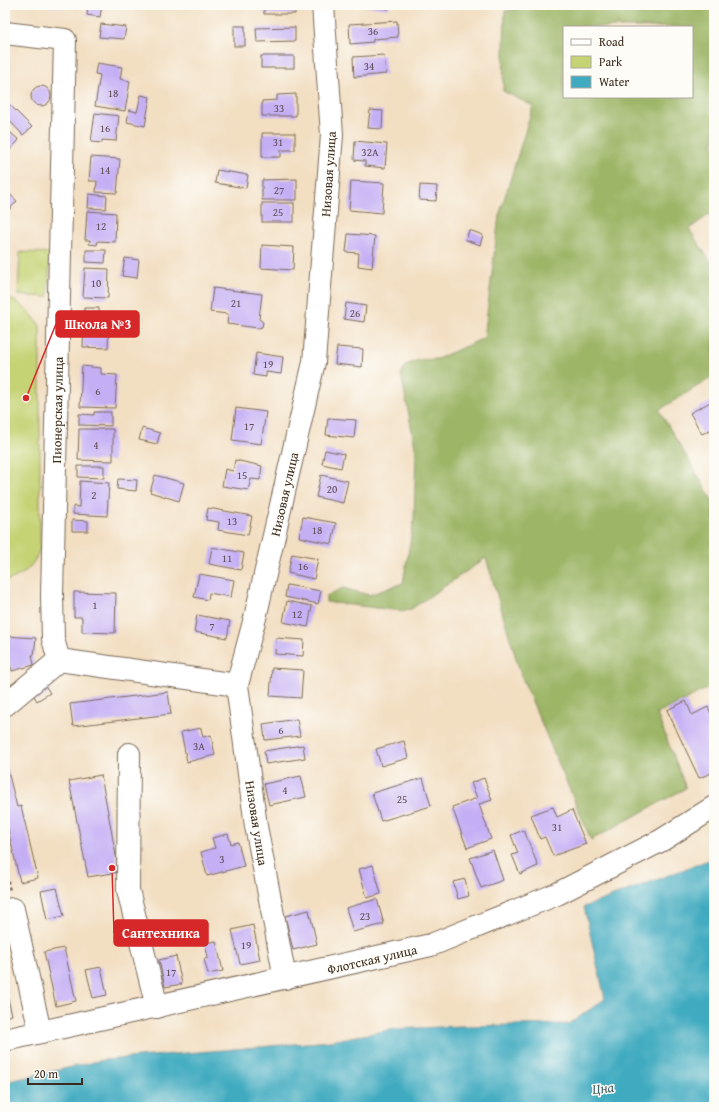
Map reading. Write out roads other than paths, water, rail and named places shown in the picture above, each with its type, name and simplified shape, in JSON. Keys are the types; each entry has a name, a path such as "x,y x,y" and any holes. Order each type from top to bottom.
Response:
{"street":[{"name":"Низовая улица","path":"285,978 256,826 237,685 255,618 314,362 332,134 323,5"},
{"name":"Пионерская улица","path":"5,34 65,40 52,595 53,639 59,660"},
{"path":"5,705 59,660 237,685"},
{"path":"129,754 128,890 157,1007"},
{"name":"Флотская улица","path":"5,1040 431,945 557,894 662,840 714,807"},
{"path":"5,911 13,909 40,1032"}],"water":[{"name":"Цна","path":"714,858 714,1107 5,1107 5,1082 103,1060 330,1041 395,1029 569,1024 605,999 584,907"}],"place":[{"name":"Школа №3","path":"26,398"},
{"name":"Сантехника","path":"112,868"}]}
